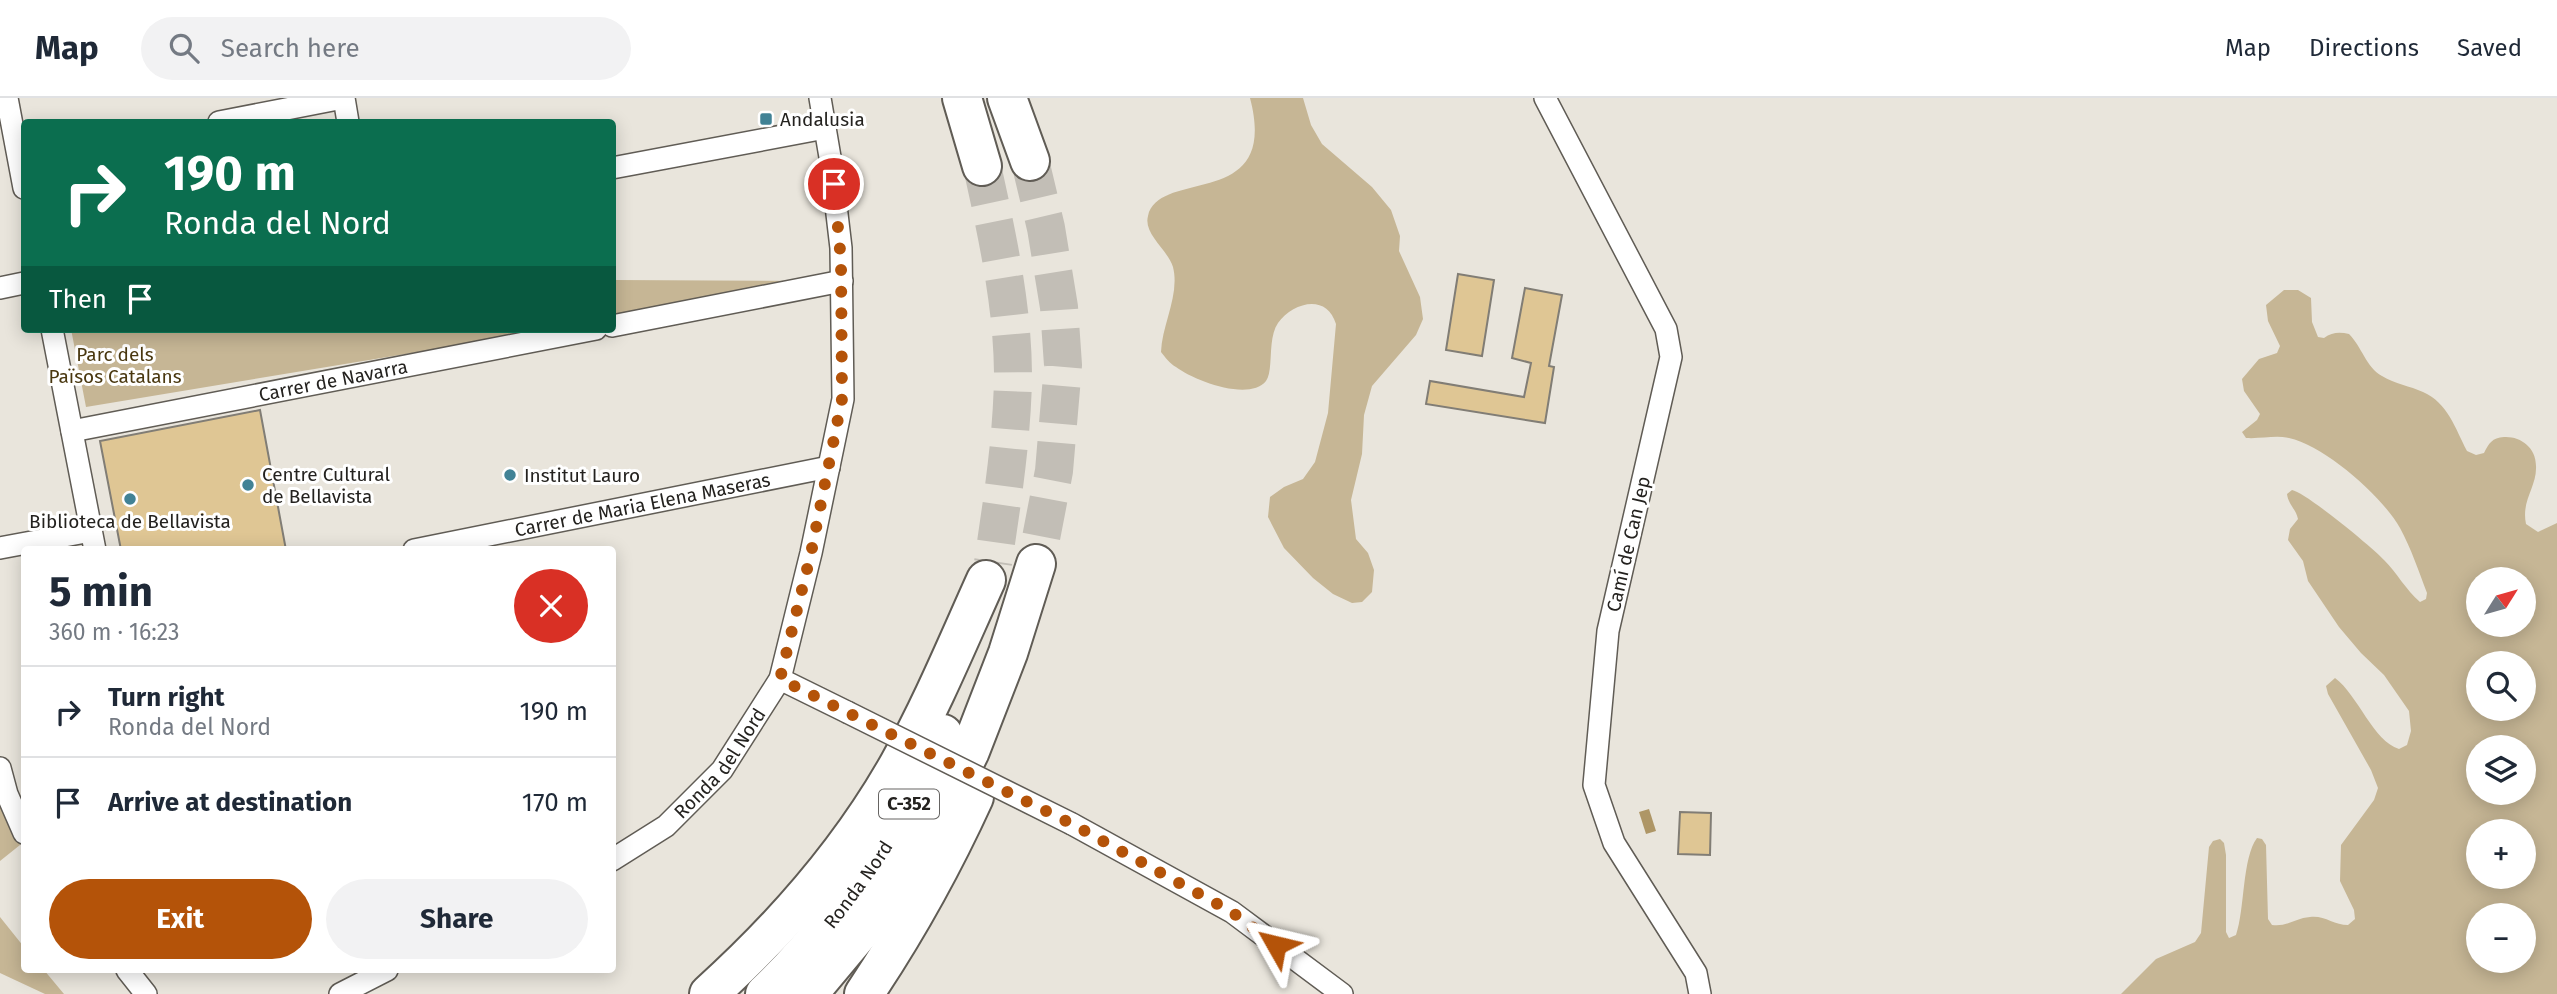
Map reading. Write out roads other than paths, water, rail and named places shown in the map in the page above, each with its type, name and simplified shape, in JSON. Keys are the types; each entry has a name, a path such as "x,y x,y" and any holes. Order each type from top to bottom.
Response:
{"highway":[{"path":"962,98 982,166"},
{"path":"1007,98 1030,161"},
{"name":"Ronda Nord","path":"808,994 895,890 940,811 970,751 1007,653 1036,564 1037,619 976,793 952,845 901,939 864,994"},
{"name":"Ronda Nord","path":"709,994 801,901 851,838 898,766 935,695 990,572 966,671 944,732 902,817 867,873 765,994"}],"street":[{"path":"7,98 21,158"},
{"path":"234,119 343,98 347,119"},
{"name":"Ronda del Nord","path":"616,857 666,826 722,770 780,679 842,399 842,281 834,187 820,98"},
{"name":"Camí de Can Jep","path":"1545,98 1666,330 1671,357 1608,631 1594,785 1614,843 1696,973 1700,994"},
{"path":"616,167 825,128"},
{"path":"616,325 842,281"},
{"path":"0,288 21,284"},
{"path":"23,546 93,540 53,333"},
{"name":"Carrer de Navarra","path":"72,431 575,333"},
{"name":"Carrer de Maria Elena Maseras","path":"434,546 829,467"},
{"path":"0,548 21,546"},
{"path":"780,679 1072,824 1232,912 1342,994"},
{"path":"0,768 7,794 21,826"},
{"path":"129,973 146,994"},
{"path":"353,991 382,973"}],"tunnel":[{"path":"1030,161 1046,228 1059,307 1063,365 1054,471 1036,564"},
{"path":"982,166 1003,271 1013,377 1009,447 993,563"}],"place":[{"name":"Andalusia","path":"766,119"},
{"name":"Institut Lauro","path":"510,475"},
{"name":"Centre Cultural de Bellavista","path":"248,485"},
{"name":"Biblioteca de Bellavista","path":"130,499"}],"park label":[{"name":"Parc dels Països Catalans","path":"115,365"}]}
